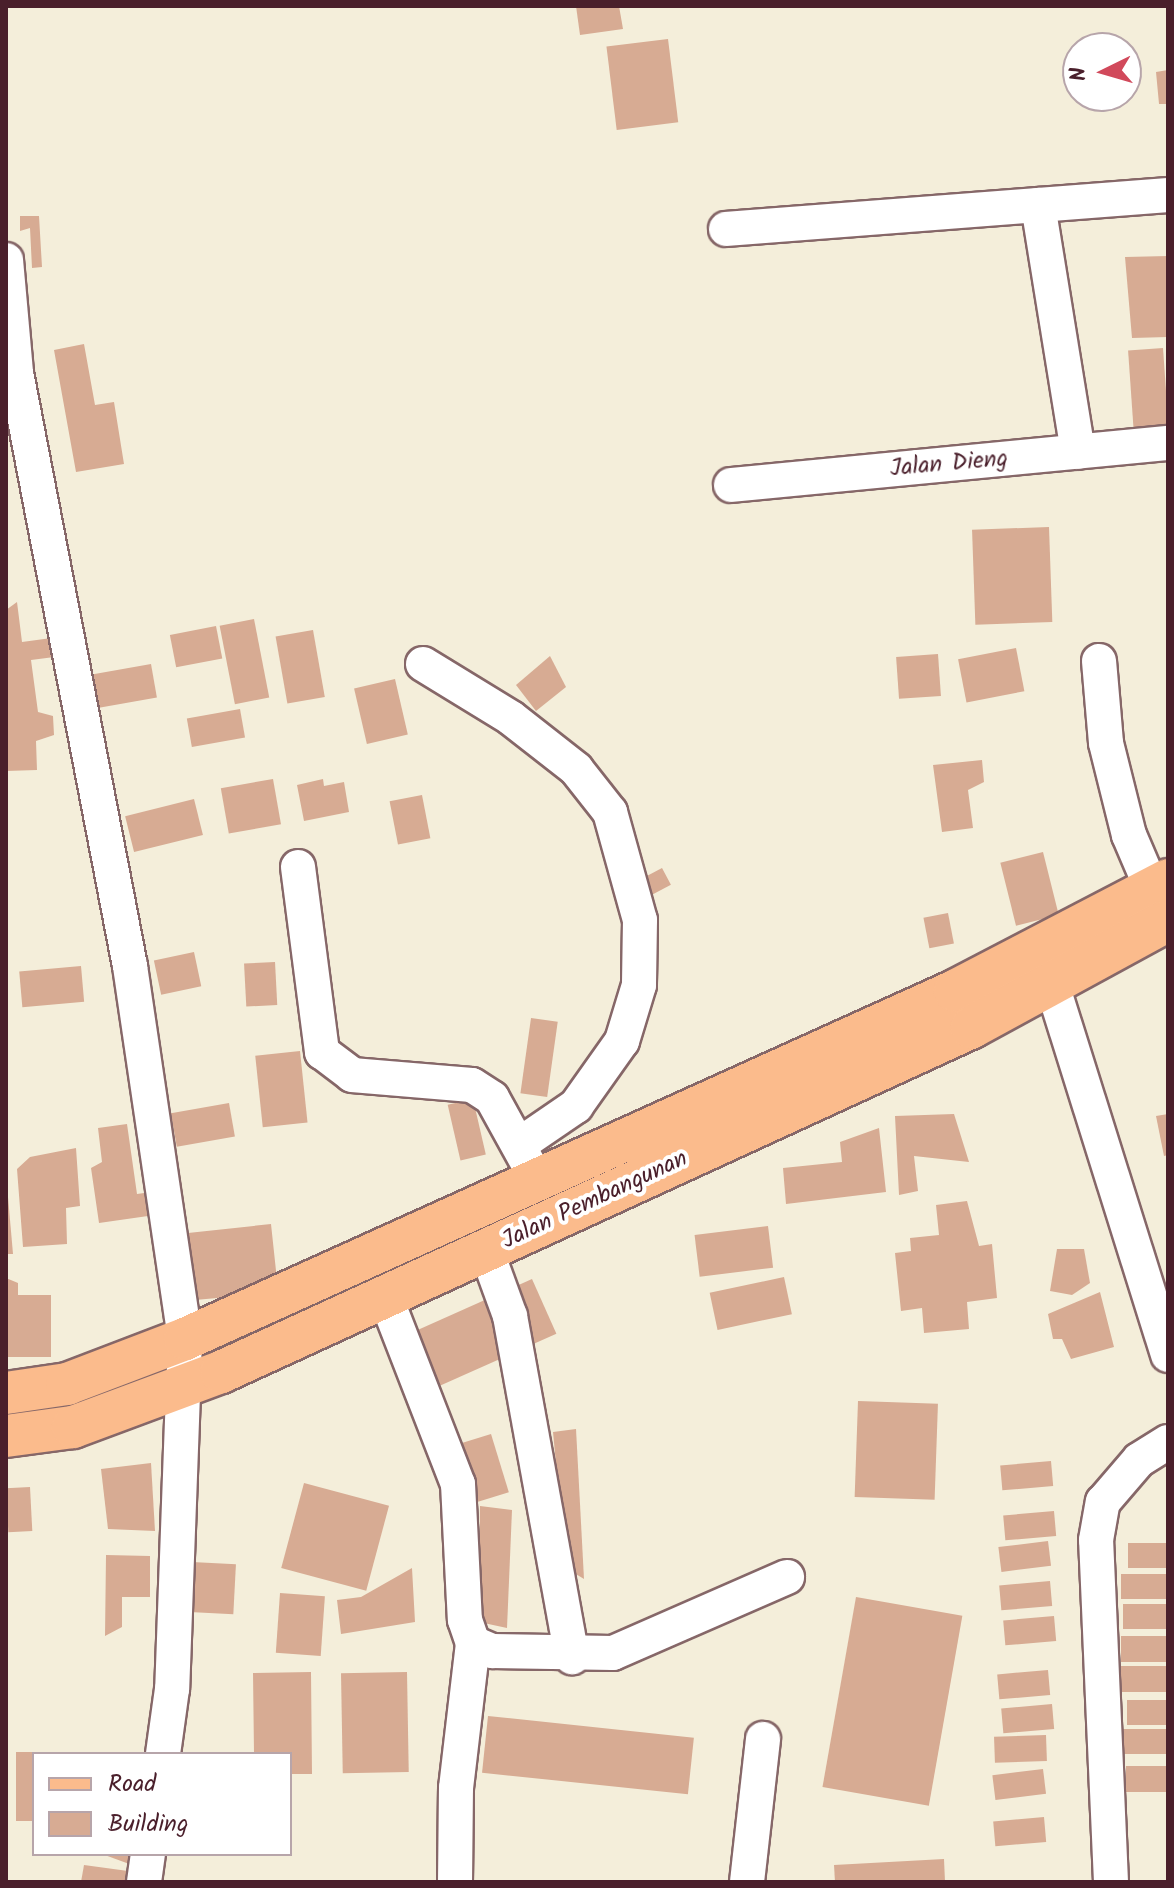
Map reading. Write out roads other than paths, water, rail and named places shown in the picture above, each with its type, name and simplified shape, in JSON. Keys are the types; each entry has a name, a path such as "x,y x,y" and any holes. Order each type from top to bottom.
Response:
{"main road":[{"name":"Jalan Pembangunan","path":"6,1436 73,1427 188,1385 486,1250 1046,964 1163,896"},
{"name":"Jalan Pembangunan","path":"6,1393 67,1384 185,1339 539,1182 1046,964"}],"street":[{"path":"726,229 1168,195"},
{"path":"1038,205 1078,452"},
{"path":"6,260 36,489 122,924 185,1339 188,1385 163,1752"},
{"name":"Jalan Dieng","path":"731,485 1168,443"},
{"path":"68,577 117,824 122,924"},
{"path":"1099,661 1106,743 1129,835 1163,896"},
{"path":"423,664 511,718 576,769 610,812 640,920 639,985 622,1041 576,1106 519,1145"},
{"path":"298,867 322,1052 352,1075 472,1085 492,1098 539,1182"},
{"path":"1046,964 1168,1355"},
{"path":"486,1250 510,1316 572,1657"},
{"path":"385,1296 458,1484 465,1620 473,1643 456,1788 455,1882"},
{"path":"1111,1882 1096,1540 1103,1502 1139,1460 1168,1442"},
{"path":"473,1643 572,1657 613,1653 787,1577"},
{"path":"747,1882 763,1739"},
{"path":"144,1882 148,1856"}]}
